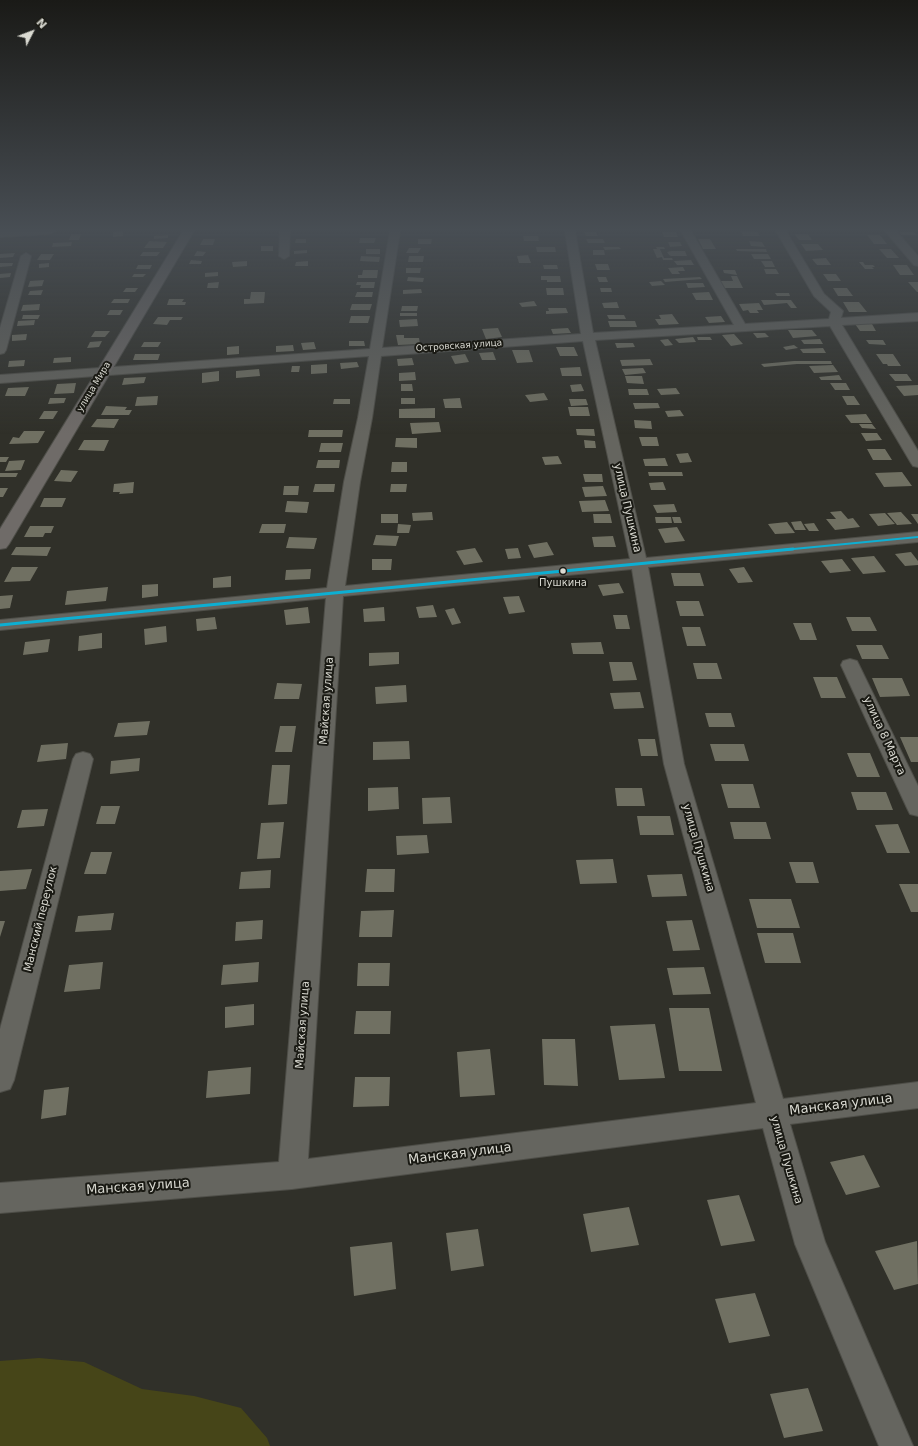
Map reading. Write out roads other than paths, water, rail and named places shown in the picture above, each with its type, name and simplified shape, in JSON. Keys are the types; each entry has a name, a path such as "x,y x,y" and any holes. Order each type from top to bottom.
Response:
{"main road":[{"name":"улица Мира","path":"0,544 148,298"}],"street":[{"path":"0,350 14,298"},
{"name":"Майская улица","path":"292,1176 335,592 384,298"},
{"name":"улица Пушкина","path":"581,298 588,337 639,563 674,764 810,1244 896,1446"},
{"path":"725,298 741,327"},
{"path":"823,298 837,311 834,322 918,463"},
{"name":"Островская улица","path":"0,379 588,337 918,317"},
{"path":"0,625 918,537"},
{"name":"улица 8 Марта","path":"850,664 918,808"},
{"name":"Манский переулок","path":"0,1080 82,759"},
{"name":"Манская улица","path":"0,1198 292,1176 918,1095"}],"place":[{"name":"Пушкина","path":"563,571"}]}
